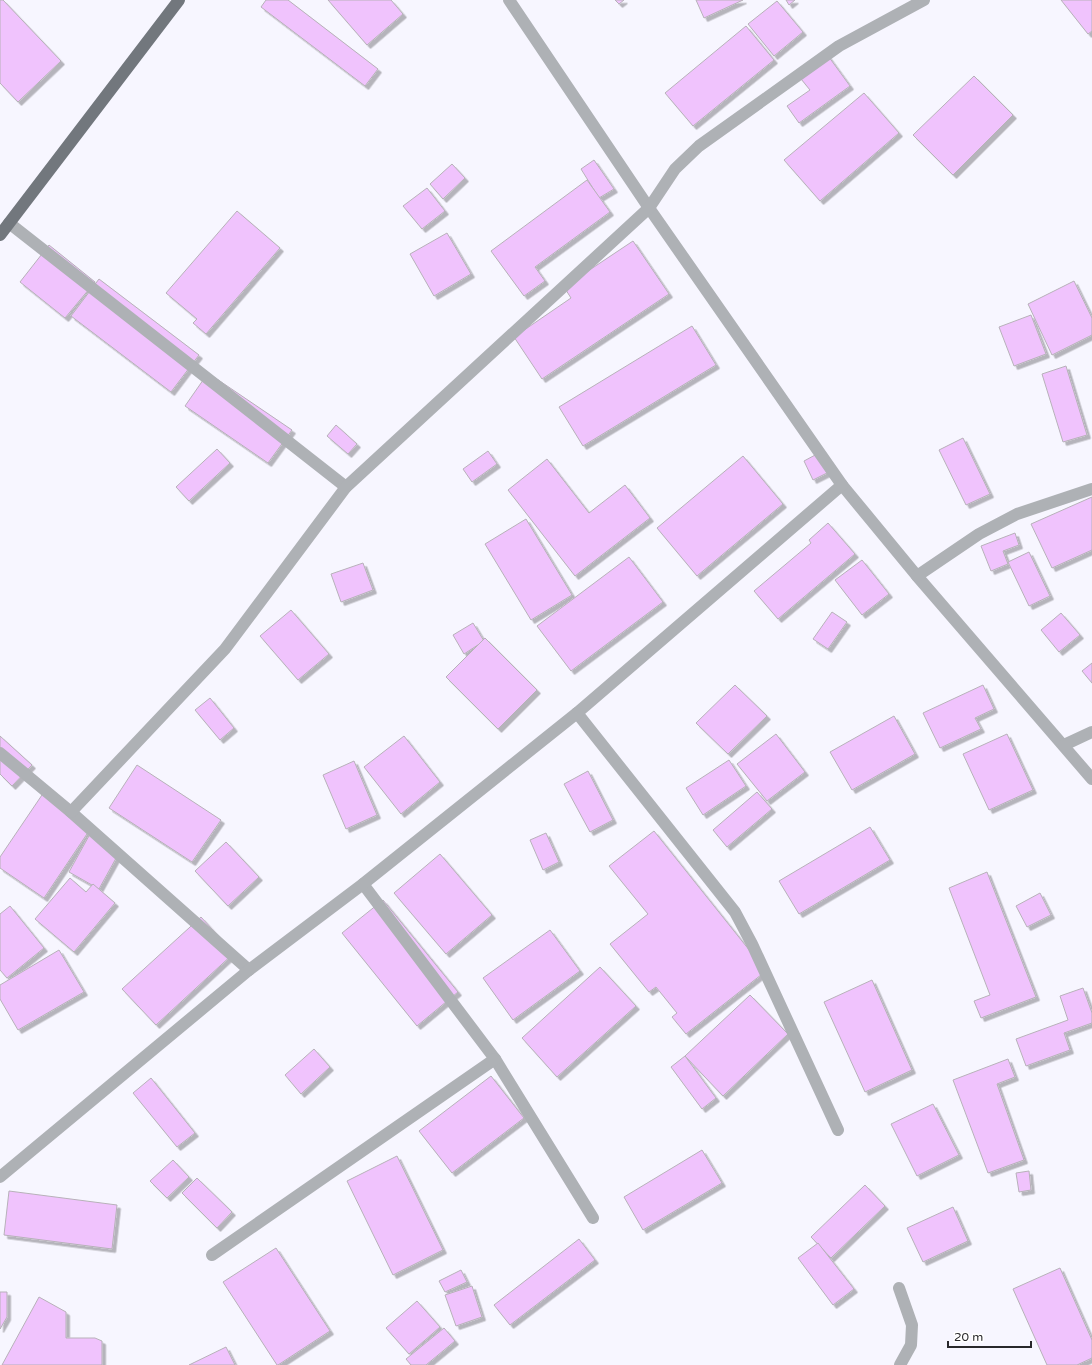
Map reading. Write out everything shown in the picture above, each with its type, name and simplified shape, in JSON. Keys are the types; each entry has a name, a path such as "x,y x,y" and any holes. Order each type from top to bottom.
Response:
{"main road":[{"path":"0,235 179,0"}],"street":[{"path":"509,0 650,208 842,485 917,576 1092,779"},
{"path":"71,812 224,649 346,487 650,208 675,169 699,146 839,46 924,0"},
{"path":"9,223 346,487"},
{"path":"0,1177 249,970 363,884 577,713 842,485"},
{"path":"917,576 979,534 1017,514 1092,489"},
{"path":"577,713 735,912 752,944 838,1130"},
{"path":"1064,745 1092,732"},
{"path":"0,754 71,812 249,970"},
{"path":"363,884 495,1059 593,1218"},
{"path":"212,1255 495,1059"},
{"path":"899,1288 912,1325 911,1345 900,1365"}],"building":[{"path":"0,0 3,0 61,61 18,102 0,83"},
{"path":"266,0 288,0 378,69 365,86 261,7"},
{"path":"328,0 391,0 403,14 367,45"},
{"path":"615,0 624,0 619,4"},
{"path":"696,0 743,0 704,18"},
{"path":"786,0 795,0 789,5"},
{"path":"1061,0 1092,0 1092,31 1088,34"},
{"path":"777,1 803,32 774,56 748,24"},
{"path":"746,26 774,60 693,126 665,93"},
{"path":"826,53 850,86 799,123 787,106 810,90 797,74"},
{"path":"974,76 1013,115 953,175 913,135"},
{"path":"864,93 899,133 820,201 784,160"},
{"path":"594,160 614,189 599,198 581,169"},
{"path":"452,164 465,178 443,199 430,184"},
{"path":"587,180 610,212 535,267 545,281 524,296 491,251"},
{"path":"427,188 445,211 422,229 403,206"},
{"path":"237,211 280,248 206,334 193,323 197,319 166,293"},
{"path":"447,233 471,274 434,296 410,254"},
{"path":"633,241 669,294 542,379 514,337 571,298 564,287"},
{"path":"49,245 95,282 65,318 20,282"},
{"path":"99,279 199,355 171,392 71,316"},
{"path":"1074,281 1092,318 1092,335 1052,355 1028,304"},
{"path":"1031,315 1046,354 1014,366 999,327"},
{"path":"692,326 716,365 583,446 559,407"},
{"path":"1066,366 1087,435 1063,442 1042,374"},
{"path":"208,373 292,430 268,463 185,406"},
{"path":"336,425 357,444 348,454 327,436"},
{"path":"963,438 990,494 966,505 939,450"},
{"path":"217,449 230,463 189,501 176,487"},
{"path":"488,451 497,464 472,482 463,469"},
{"path":"817,454 827,473 813,480 804,461"},
{"path":"743,456 783,504 697,576 657,528"},
{"path":"547,459 589,513 625,485 650,518 575,576 508,490"},
{"path":"1092,497 1092,550 1052,568 1031,524"},
{"path":"526,519 572,595 531,620 485,544"},
{"path":"828,523 855,554 778,619 754,591 811,543 809,540"},
{"path":"1015,533 1019,545 1003,551 1008,564 991,571 981,546"},
{"path":"1029,552 1050,596 1029,606 1008,562"},
{"path":"629,557 663,602 571,671 537,626"},
{"path":"862,560 889,594 862,615 835,580"},
{"path":"363,563 373,590 341,602 331,574"},
{"path":"291,610 329,654 298,680 260,636"},
{"path":"832,612 847,622 828,649 813,639"},
{"path":"1061,613 1080,635 1059,652 1041,630"},
{"path":"473,623 484,641 464,654 453,635"},
{"path":"485,638 537,690 498,729 446,677"},
{"path":"1092,663 1092,683 1082,671"},
{"path":"735,685 767,716 728,754 696,723"},
{"path":"983,685 994,709 975,718 981,729 940,748 923,713"},
{"path":"210,698 234,728 220,740 195,710"},
{"path":"894,716 915,754 852,790 830,752"},
{"path":"776,734 805,772 767,801 737,764"},
{"path":"1007,734 1033,790 989,810 963,754"},
{"path":"0,736 32,765 12,786 0,774"},
{"path":"404,736 440,782 401,814 364,767"},
{"path":"729,760 746,786 703,815 686,788"},
{"path":"354,761 377,815 346,829 323,775"},
{"path":"137,765 221,820 192,862 109,808"},
{"path":"588,771 613,820 590,832 564,784"},
{"path":"44,792 93,825 44,898 0,868 0,857"},
{"path":"757,792 772,809 727,847 713,830"},
{"path":"870,827 890,860 799,914 779,881"},
{"path":"654,831 766,971 686,1034 672,1017 677,1013 656,987 649,992 610,944 648,914 609,866"},
{"path":"546,833 559,862 543,870 530,840"},
{"path":"90,834 120,851 99,889 69,872"},
{"path":"226,842 259,877 228,906 195,871"},
{"path":"440,854 492,915 446,954 394,893"},
{"path":"987,872 1036,997 981,1018 974,1001 990,995 949,888"},
{"path":"70,878 86,892 93,884 115,903 74,952 35,919"},
{"path":"1040,893 1051,915 1027,927 1016,906"},
{"path":"383,900 458,992 417,1026 342,933"},
{"path":"10,906 44,948 7,978 0,970 0,914"},
{"path":"201,917 234,953 156,1025 122,989"},
{"path":"550,930 580,971 513,1020 483,978"},
{"path":"59,950 84,992 18,1030 0,999 0,985"},
{"path":"600,967 636,1006 557,1077 522,1038"},
{"path":"872,980 912,1070 865,1092 824,1002"},
{"path":"1083,988 1092,1013 1092,1023 1064,1033 1070,1050 1026,1066 1016,1039 1068,1020 1060,996"},
{"path":"750,995 788,1034 723,1096 685,1056"},
{"path":"314,1049 330,1067 301,1094 285,1075"},
{"path":"685,1056 716,1098 702,1109 671,1067"},
{"path":"1008,1059 1015,1077 997,1084 1024,1160 988,1173 953,1080"},
{"path":"491,1076 524,1118 452,1173 419,1131"},
{"path":"151,1078 195,1133 177,1147 133,1093"},
{"path":"933,1104 959,1155 917,1176 891,1124"},
{"path":"702,1150 722,1183 643,1230 624,1197"},
{"path":"397,1156 443,1250 393,1275 347,1181"},
{"path":"173,1160 189,1177 167,1198 150,1181"},
{"path":"1029,1171 1031,1190 1019,1192 1016,1173"},
{"path":"197,1178 232,1212 217,1228 182,1193"},
{"path":"865,1185 885,1206 831,1258 811,1237"},
{"path":"9,1191 117,1205 112,1249 4,1235"},
{"path":"953,1207 968,1241 923,1262 907,1228"},
{"path":"579,1239 595,1260 510,1325 494,1305"},
{"path":"818,1243 854,1289 833,1305 798,1258"},
{"path":"276,1248 330,1331 278,1365 223,1282"},
{"path":"1060,1268 1092,1340 1092,1358 1077,1365 1047,1365 1013,1289"},
{"path":"461,1270 467,1282 445,1292 439,1281"},
{"path":"472,1286 482,1317 456,1326 445,1295"},
{"path":"0,1292 7,1292 7,1317 0,1329"},
{"path":"39,1297 66,1312 66,1338 95,1338 102,1341 102,1365 2,1365"},
{"path":"417,1301 440,1327 409,1354 386,1328"},
{"path":"444,1328 455,1341 426,1365 411,1365 406,1359"},
{"path":"226,1347 235,1365 189,1365"}]}
